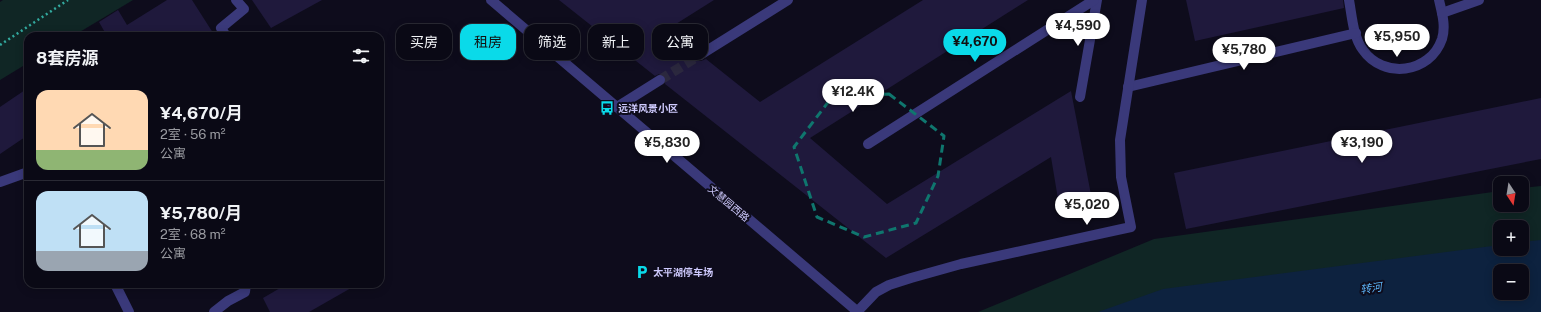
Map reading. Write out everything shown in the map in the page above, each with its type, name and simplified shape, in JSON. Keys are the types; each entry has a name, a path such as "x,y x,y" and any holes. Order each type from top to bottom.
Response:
{"street":[{"path":"224,32 221,28 244,9 236,0"},
{"name":"文慧园西路","path":"491,0 857,312"},
{"path":"708,50 788,0"},
{"path":"1080,97 1096,0"},
{"path":"868,144 1096,0"},
{"path":"857,312 876,292 911,278 961,264 1131,227 1122,181 1120,158 1121,134 1142,0"},
{"path":"1349,0 1356,33 1361,47 1373,61 1390,68 1409,68 1420,64 1427,60 1439,46 1444,28 1439,0"},
{"path":"1442,13 1479,0"},
{"path":"1128,87 1356,33"},
{"path":"617,107 660,80"},
{"path":"0,182 24,173"},
{"path":"117,288 129,312"},
{"path":"214,312 228,301 245,292 246,288"}],"path":[{"path":"0,45 68,0"}],"highlighted area":[{"path":"889,94 944,136 938,176 916,223 864,237 817,217 794,147 832,97"}],"green space":[{"path":"3,0 133,0 80,32 24,32 24,65 0,80 0,2"},
{"path":"1541,186 1541,312 978,312 1154,239 1493,192 1493,212 1529,212 1529,187"}],"water":[{"name":"转河","path":"1541,240 1541,312 1098,312 1163,289 1493,246 1493,256 1529,256 1529,241"}],"building":[{"path":"167,0 192,0 212,32 105,32 99,22 118,10 127,25"},
{"path":"252,0 322,0 271,28"},
{"path":"559,0 714,0 676,24 652,24 652,60 707,60 760,102 923,0 1028,0 810,138 887,204 1071,91 1093,205 1060,211 1051,157 886,258 665,84 666,79 663,74 655,76 635,60 644,60 644,24 589,24"},
{"path":"1186,0 1343,0 1344,8 1195,41"},
{"path":"24,91 24,138 0,154 0,107"},
{"path":"1541,98 1541,159 1186,229 1174,173"},
{"path":"280,288 351,288 309,312 270,312 263,298"}],"tunnel":[{"path":"660,80 692,60"}],"place":[{"name":"远洋风景小区","path":"607,108"},
{"name":"太平湖停车场","path":"642,272"}]}
